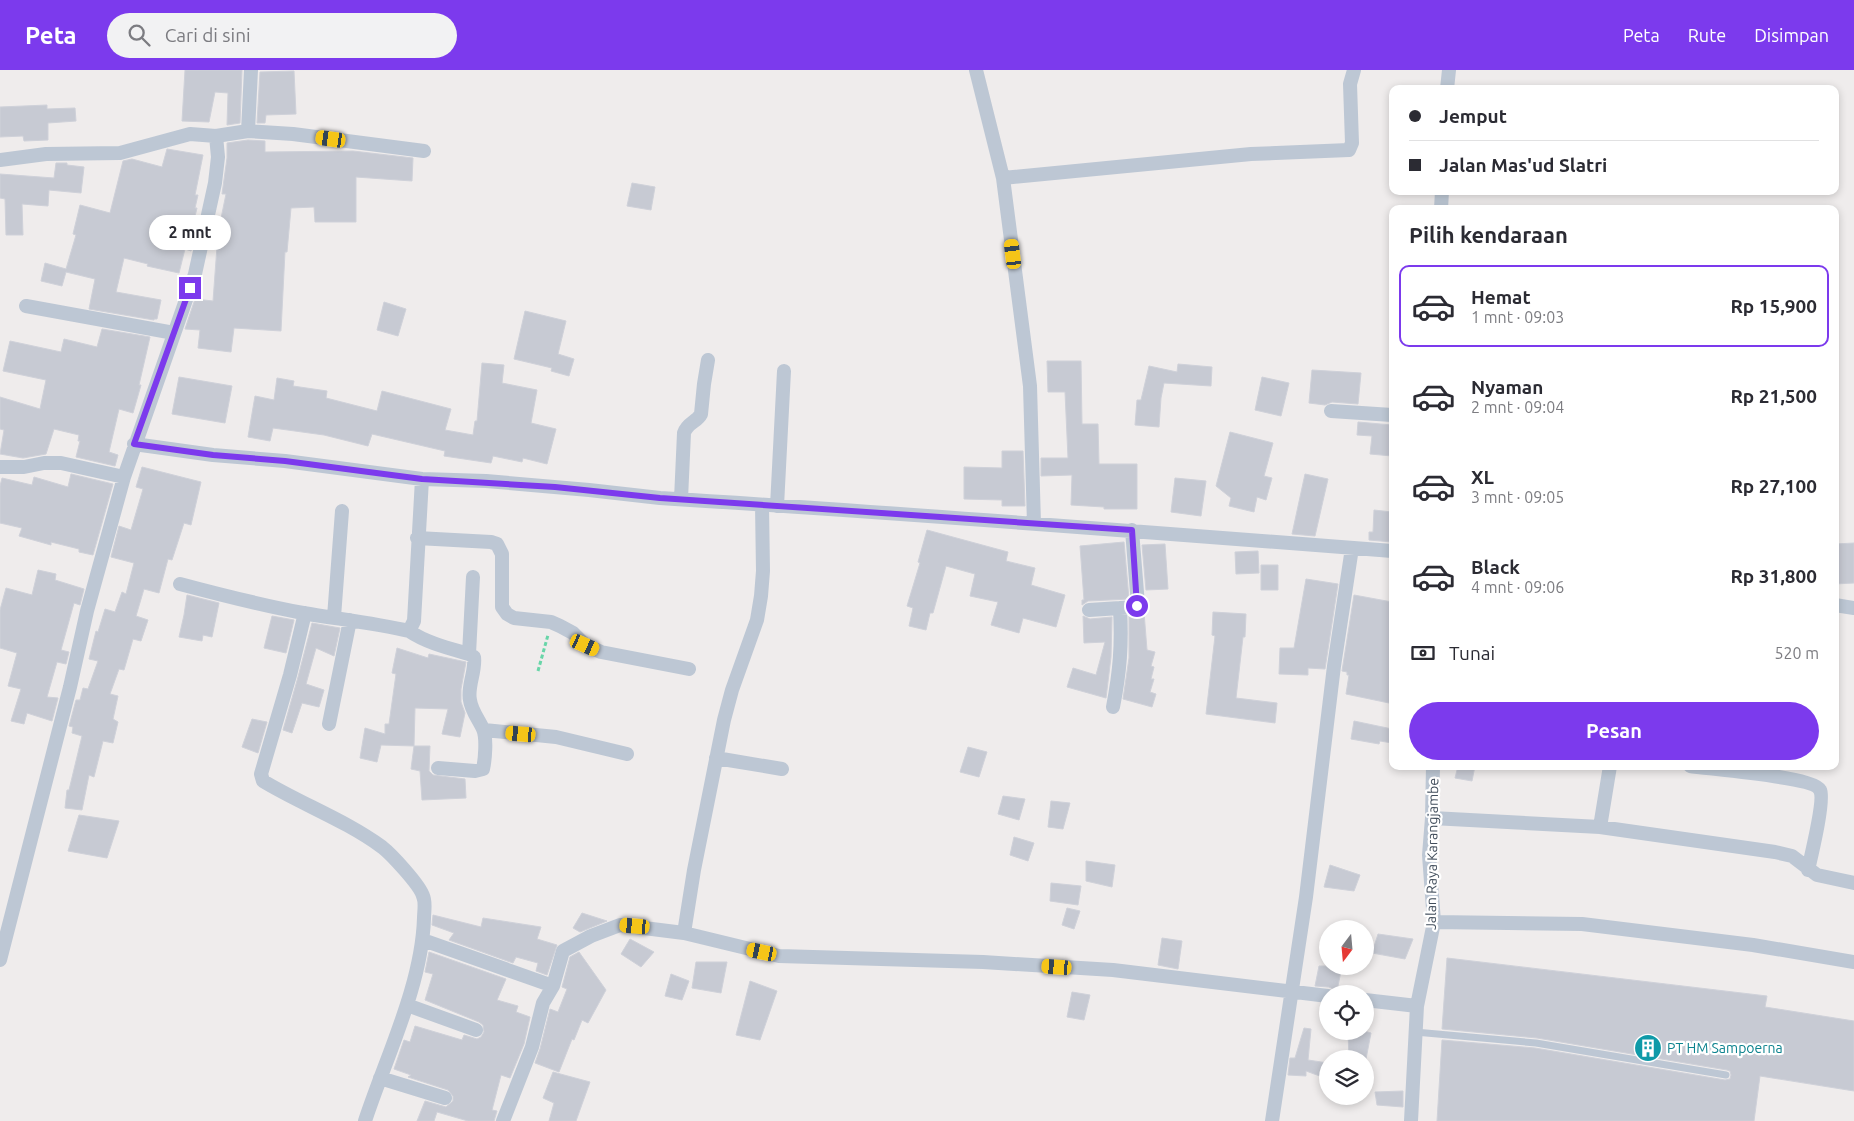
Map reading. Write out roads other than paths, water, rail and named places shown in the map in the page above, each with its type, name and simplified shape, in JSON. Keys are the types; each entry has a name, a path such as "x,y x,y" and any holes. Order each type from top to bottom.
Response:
{"street":[{"path":"248,131 251,70"},
{"path":"976,70 1003,178 1030,386 1034,524"},
{"path":"1003,178 1242,155 1349,150 1352,143 1350,84 1354,70"},
{"path":"1447,85 1449,70"},
{"path":"0,160 46,154 120,153 190,134 216,136 248,131 293,134 424,151"},
{"path":"0,960 87,610 124,477 195,274 214,191 218,157 216,136"},
{"path":"26,306 174,333"},
{"path":"681,499 684,433 688,426 699,418 701,414 708,360"},
{"path":"777,506 784,370"},
{"path":"1331,411 1389,415"},
{"path":"134,444 422,479 561,487 681,499 1132,530 1389,551"},
{"path":"0,467 24,467 44,462 61,462 124,477"},
{"path":"409,631 414,621 417,538 422,479"},
{"path":"684,933 716,758 732,690 760,604 763,571 762,505"},
{"path":"334,617 342,511"},
{"path":"1089,610 1138,605 1132,530"},
{"path":"417,538 491,542 497,544 502,554 502,607 507,614 514,618 551,622 572,633 585,645 601,652 689,670"},
{"path":"1272,1121 1306,896 1334,666 1352,548"},
{"path":"469,654 473,577"},
{"path":"180,584 234,599 409,631 418,637 474,657 475,665 470,700 479,724 484,730 485,760 483,769 475,771 438,768"},
{"path":"1839,606 1854,608"},
{"path":"1114,707 1122,640 1120,608"},
{"path":"305,613 290,674 261,774 263,780 356,830 383,848 416,883 424,896 423,940 407,1005 365,1121"},
{"path":"329,724 350,620"},
{"path":"484,730 556,737 627,754"},
{"path":"716,758 782,770"},
{"name":"Jalan Raya Karangjambe","path":"1411,1121 1416,1006 1434,922 1429,855 1433,770"},
{"path":"1600,827 1609,770"},
{"path":"1723,770 1788,778 1814,784 1818,787 1821,794 1819,815 1808,870"},
{"path":"1432,818 1600,827 1792,856 1817,875 1828,879 1854,883"},
{"path":"1434,922 1582,924 1753,945 1854,962"},
{"path":"503,1121 532,1047 543,1003 553,986 563,951 591,936 620,925 684,933 779,956 983,962 1113,970 1319,995"},
{"path":"423,940 553,986"},
{"path":"1374,1001 1416,1006"},
{"path":"407,1005 476,1030"},
{"path":"380,1078 446,1098"}],"lane":[{"path":"1415,1032 1536,1043 1726,1075"}],"place":[{"name":"PT HM Sampoerna","path":"1648,1048"}]}
